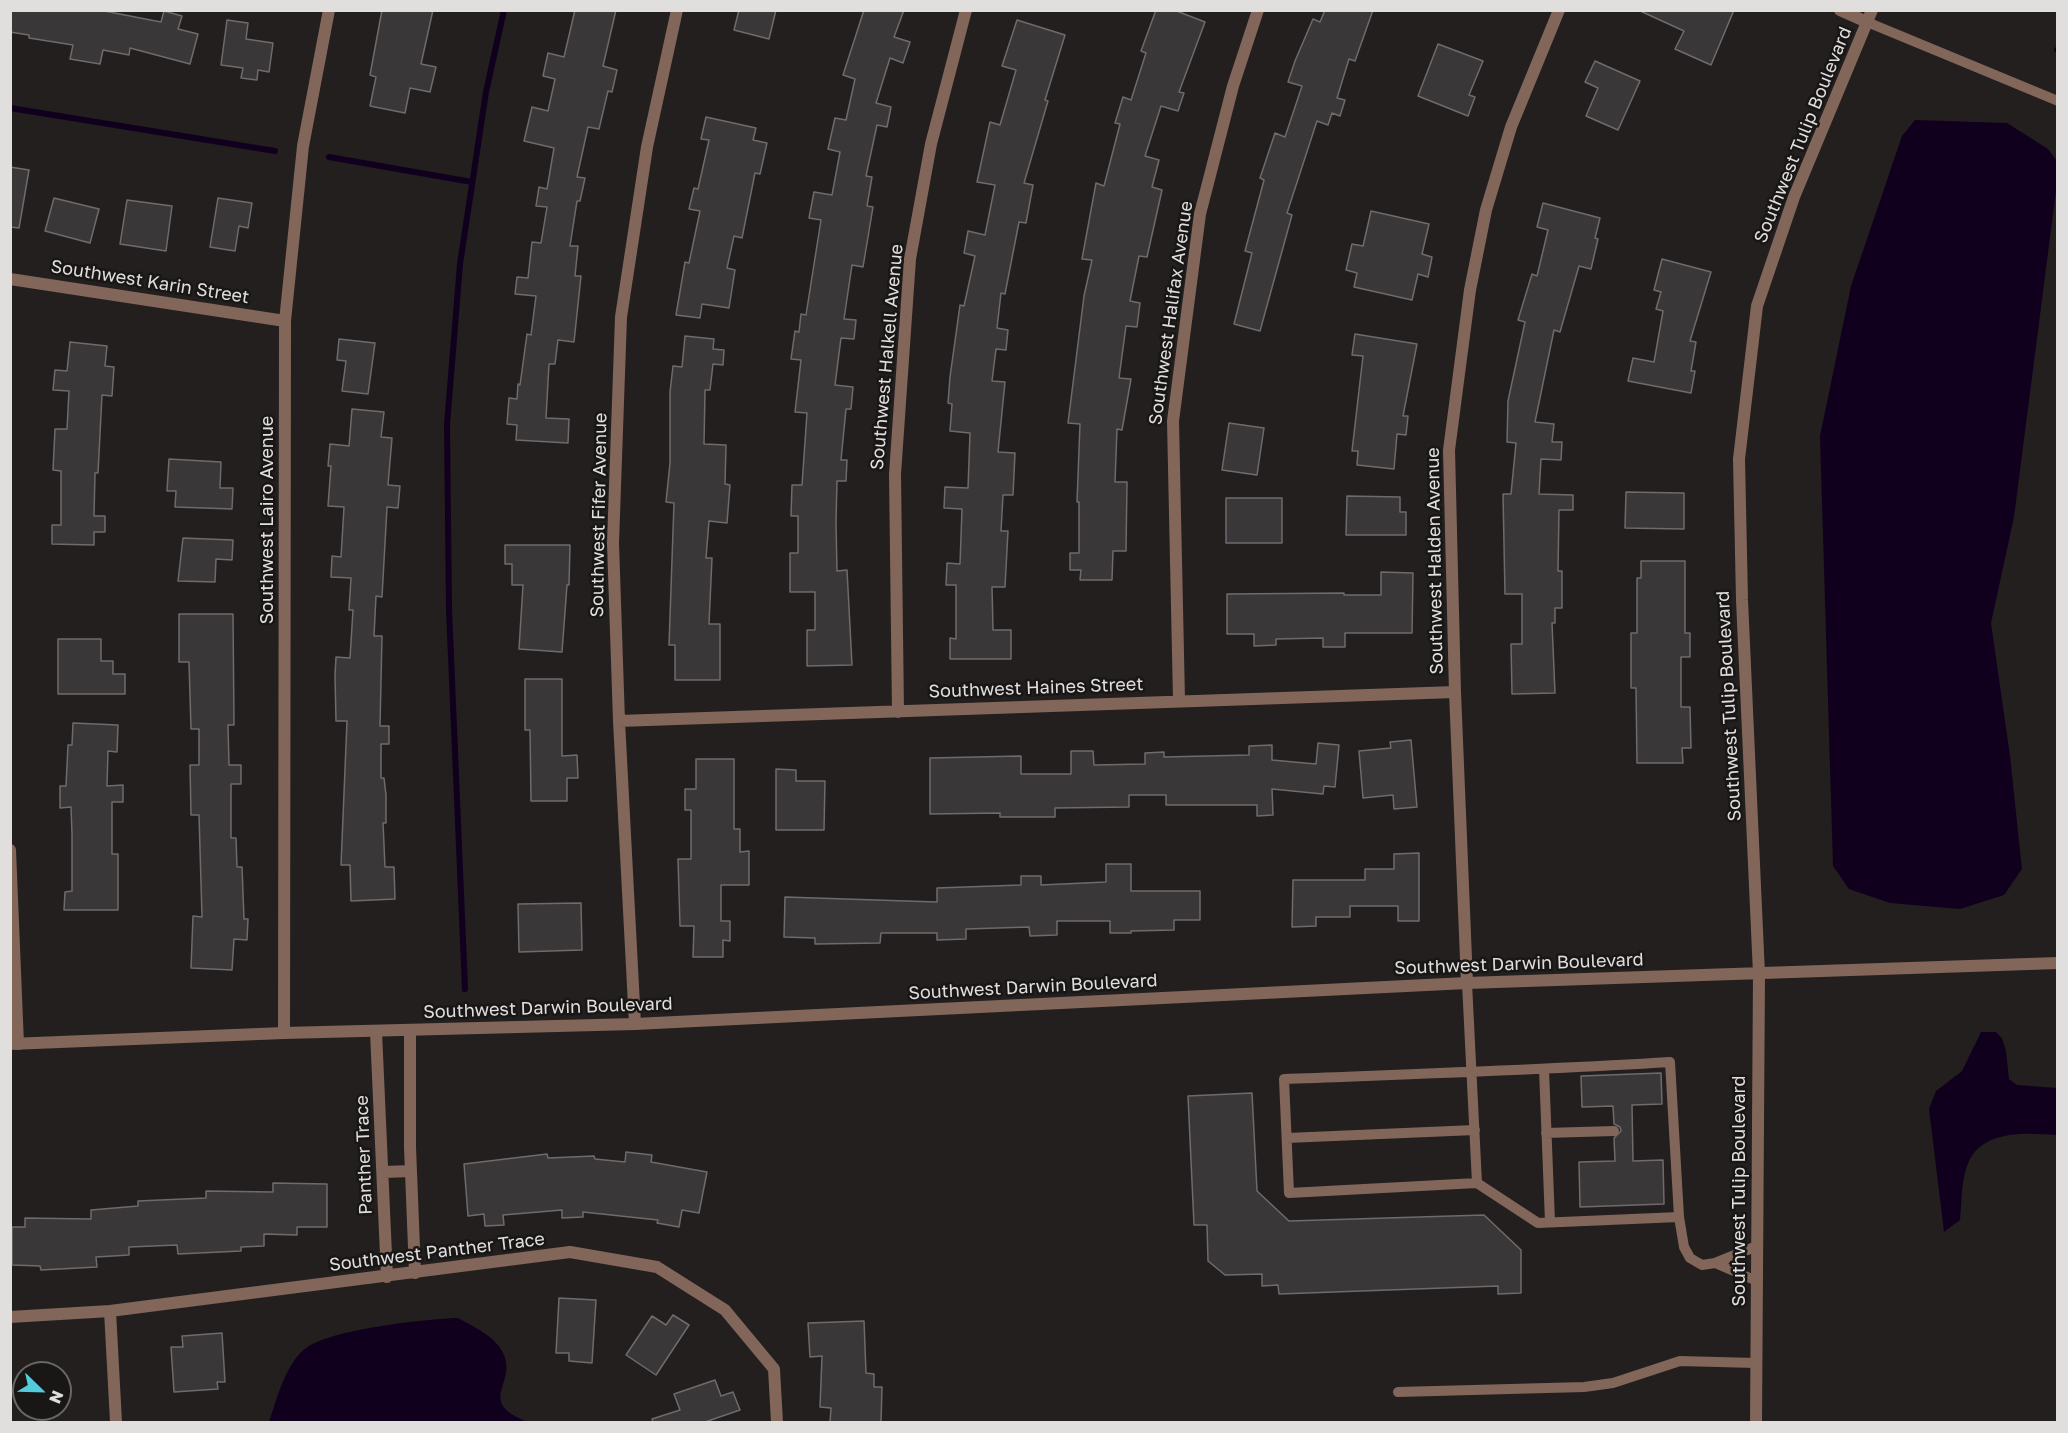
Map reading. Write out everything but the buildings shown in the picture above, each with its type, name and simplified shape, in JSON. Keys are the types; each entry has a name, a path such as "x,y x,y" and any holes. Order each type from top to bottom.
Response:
{"street":[{"name":"Southwest Lairo Avenue","path":"284,1033 285,321 303,146 329,10"},
{"name":"Southwest Fifer Avenue","path":"635,1024 619,721 613,543 621,317 647,147 677,10"},
{"name":"Southwest Halkell Avenue","path":"898,711 895,474 910,259 931,144 966,10"},
{"name":"Southwest Halifax Avenue","path":"1179,700 1173,421 1200,214 1233,86 1258,10"},
{"name":"Southwest Halden Avenue","path":"1467,984 1455,692 1449,450 1470,290 1486,210 1511,127 1559,10"},
{"path":"1840,10 1869,16"},
{"name":"Southwest Tulip Boulevard","path":"1756,1422 1759,974 1742,600 1739,459 1757,306 1794,197 1869,16"},
{"name":"Southwest Karin Street","path":"10,279 285,321"},
{"name":"Southwest Haines Street","path":"619,721 1455,692"},
{"path":"10,850 14,1044"},
{"name":"Southwest Darwin Boulevard","path":"14,1044 284,1033 635,1024 1467,984 2058,963"},
{"path":"410,1031 411,1171 415,1273"},
{"name":"Panther Trace","path":"376,1032 387,1277"},
{"path":"384,1172 411,1171"},
{"name":"Southwest Panther Trace","path":"10,1317 110,1311 570,1252 657,1267 725,1310 774,1370 777,1422"},
{"path":"110,1311 116,1422"}],"lane":[{"path":"1869,16 2058,101"},
{"path":"1467,984 1477,1183"},
{"path":"1678,1217 1538,1223 1477,1183 1289,1193 1284,1079 1670,1062 1678,1217 1684,1247 1690,1258 1702,1265 1715,1263 1757,1246"},
{"path":"1544,1069 1550,1222"},
{"path":"1287,1138 1475,1130"},
{"path":"1546,1133 1614,1131"},
{"path":"1715,1263 1757,1281"},
{"path":"1398,1392 1584,1387 1613,1383 1680,1361 1756,1363"}],"shaded area":[{"path":"1915,120 2007,123 2048,149 2057,161 2057,183 2014,517 1991,623 2010,756 2022,869 2004,895 1960,909 1890,903 1849,889 1833,866 1820,436 1851,286 1902,136"},
{"path":"1981,1032 1996,1032 2002,1038 2009,1079 2017,1085 2057,1088 2057,1135 2008,1135 1985,1143 1969,1161 1964,1175 1960,1220 1944,1232 1929,1109 1936,1091 1962,1071"},
{"path":"458,1318 484,1333 501,1349 504,1355 506,1375 501,1400 504,1407 513,1415 528,1422 269,1422 288,1370 301,1352 309,1346 359,1330 424,1320"}],"waterway":[{"path":"465,989 449,609 447,425 460,264 486,92 504,10"},
{"path":"10,108 275,151"},
{"path":"329,157 472,182"}]}
